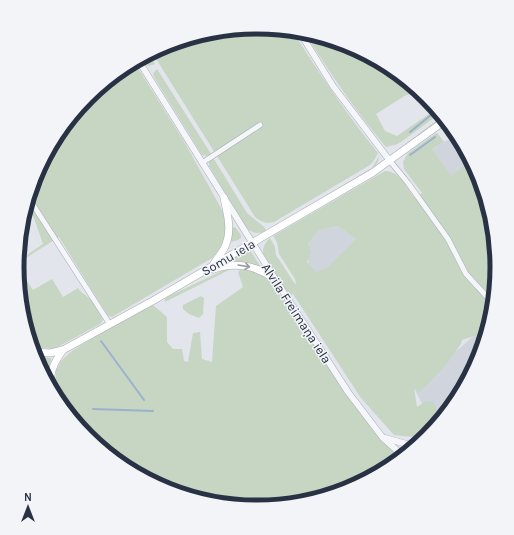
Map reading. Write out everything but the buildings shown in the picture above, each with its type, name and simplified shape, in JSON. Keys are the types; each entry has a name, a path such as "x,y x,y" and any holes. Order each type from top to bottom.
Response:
{"main road":[{"name":"Somu iela","path":"63,350 109,323 156,299 366,177 440,124"},
{"path":"211,267 226,245 229,230 224,198"},
{"path":"193,277 219,267 231,265 254,268 265,272 275,279"},
{"path":"40,352 50,353 63,350"},
{"path":"51,376 55,361 63,350"}],"street":[{"path":"304,39 333,86 390,161 408,182 448,239 466,274 488,298"},
{"name":"Alvila Freimaņa iela","path":"142,66 252,243 348,392 383,438 399,452"},
{"path":"202,163 260,125"},
{"path":"33,204 109,323"},
{"path":"383,438 409,445"}],"shaded area":[{"path":"451,138 466,164 472,178 456,183 432,149"},
{"path":"338,226 358,240 350,277 310,274 306,247 319,230"},
{"path":"482,329 472,357 459,384 451,397 431,422 414,388"}],"green space":[{"path":"257,34 297,38 335,96 378,153 370,165 274,222 266,223 255,217 217,156 250,135 249,130 215,153 156,58 168,52 197,42 227,36"},
{"path":"310,41 346,52 374,66 414,95 406,95 376,114 385,131 397,136 429,114 422,103 435,117 401,142 386,147 355,108"},
{"path":"152,60 155,64 149,66 146,63"},
{"path":"138,68 185,143 227,219 226,232 221,249 212,258 112,317 108,316 59,237 24,259 24,257 43,244 31,212 36,193 48,164 63,138 82,114 103,92"},
{"path":"157,69 211,154 208,156 202,155 154,77 153,74"},
{"path":"437,120 438,121 405,146 404,145"},
{"path":"443,128 451,138 448,139 442,129"},
{"path":"436,133 438,134 444,142 432,149 451,176 466,165 482,207 486,222 490,252 490,283 486,313 480,334 462,340 461,344 445,366 419,393 414,388 417,407 426,401 434,402 438,414 413,441 413,437 394,435 361,398 293,294 290,296 289,295 263,253 263,248 270,238 275,247 276,255 295,284 295,279 279,254 277,242 273,236 385,171 399,177 415,198 422,193 404,169 403,162 408,153","holes":["338,226 356,239 327,268 316,272 307,262 311,252 308,244 319,230"]},
{"path":"379,156 378,162 373,169 270,229 372,168"},
{"path":"214,159 247,213 267,231 256,233 247,228 209,166 209,161"},
{"path":"235,227 241,235 241,238 231,242 232,228"},
{"path":"250,250 260,266 259,267 232,261 232,259"},
{"path":"228,268 231,269 165,302 167,297"},
{"path":"240,270 251,270 266,276 382,438 396,454 373,469 346,483 317,493 287,499 272,500 227,499 197,493 182,488 168,483 140,469 103,443 82,421 55,384 56,371 61,361 72,351 110,327 153,305 167,317 167,342 173,349 182,349 184,361 188,362 193,333 200,332 202,359 212,362 216,306 243,287 238,272"},
{"path":"24,276 33,290 52,279 63,297 78,288 94,302 103,320 100,324 54,349 38,347 28,313"},
{"path":"201,296 204,298 203,314 199,318 189,314 183,309 183,305"},
{"path":"42,357 51,358 48,372"}],"waterway":[{"path":"410,132 432,114"},
{"path":"410,155 435,137"},
{"path":"101,341 144,400"},
{"path":"93,409 153,411"}]}
